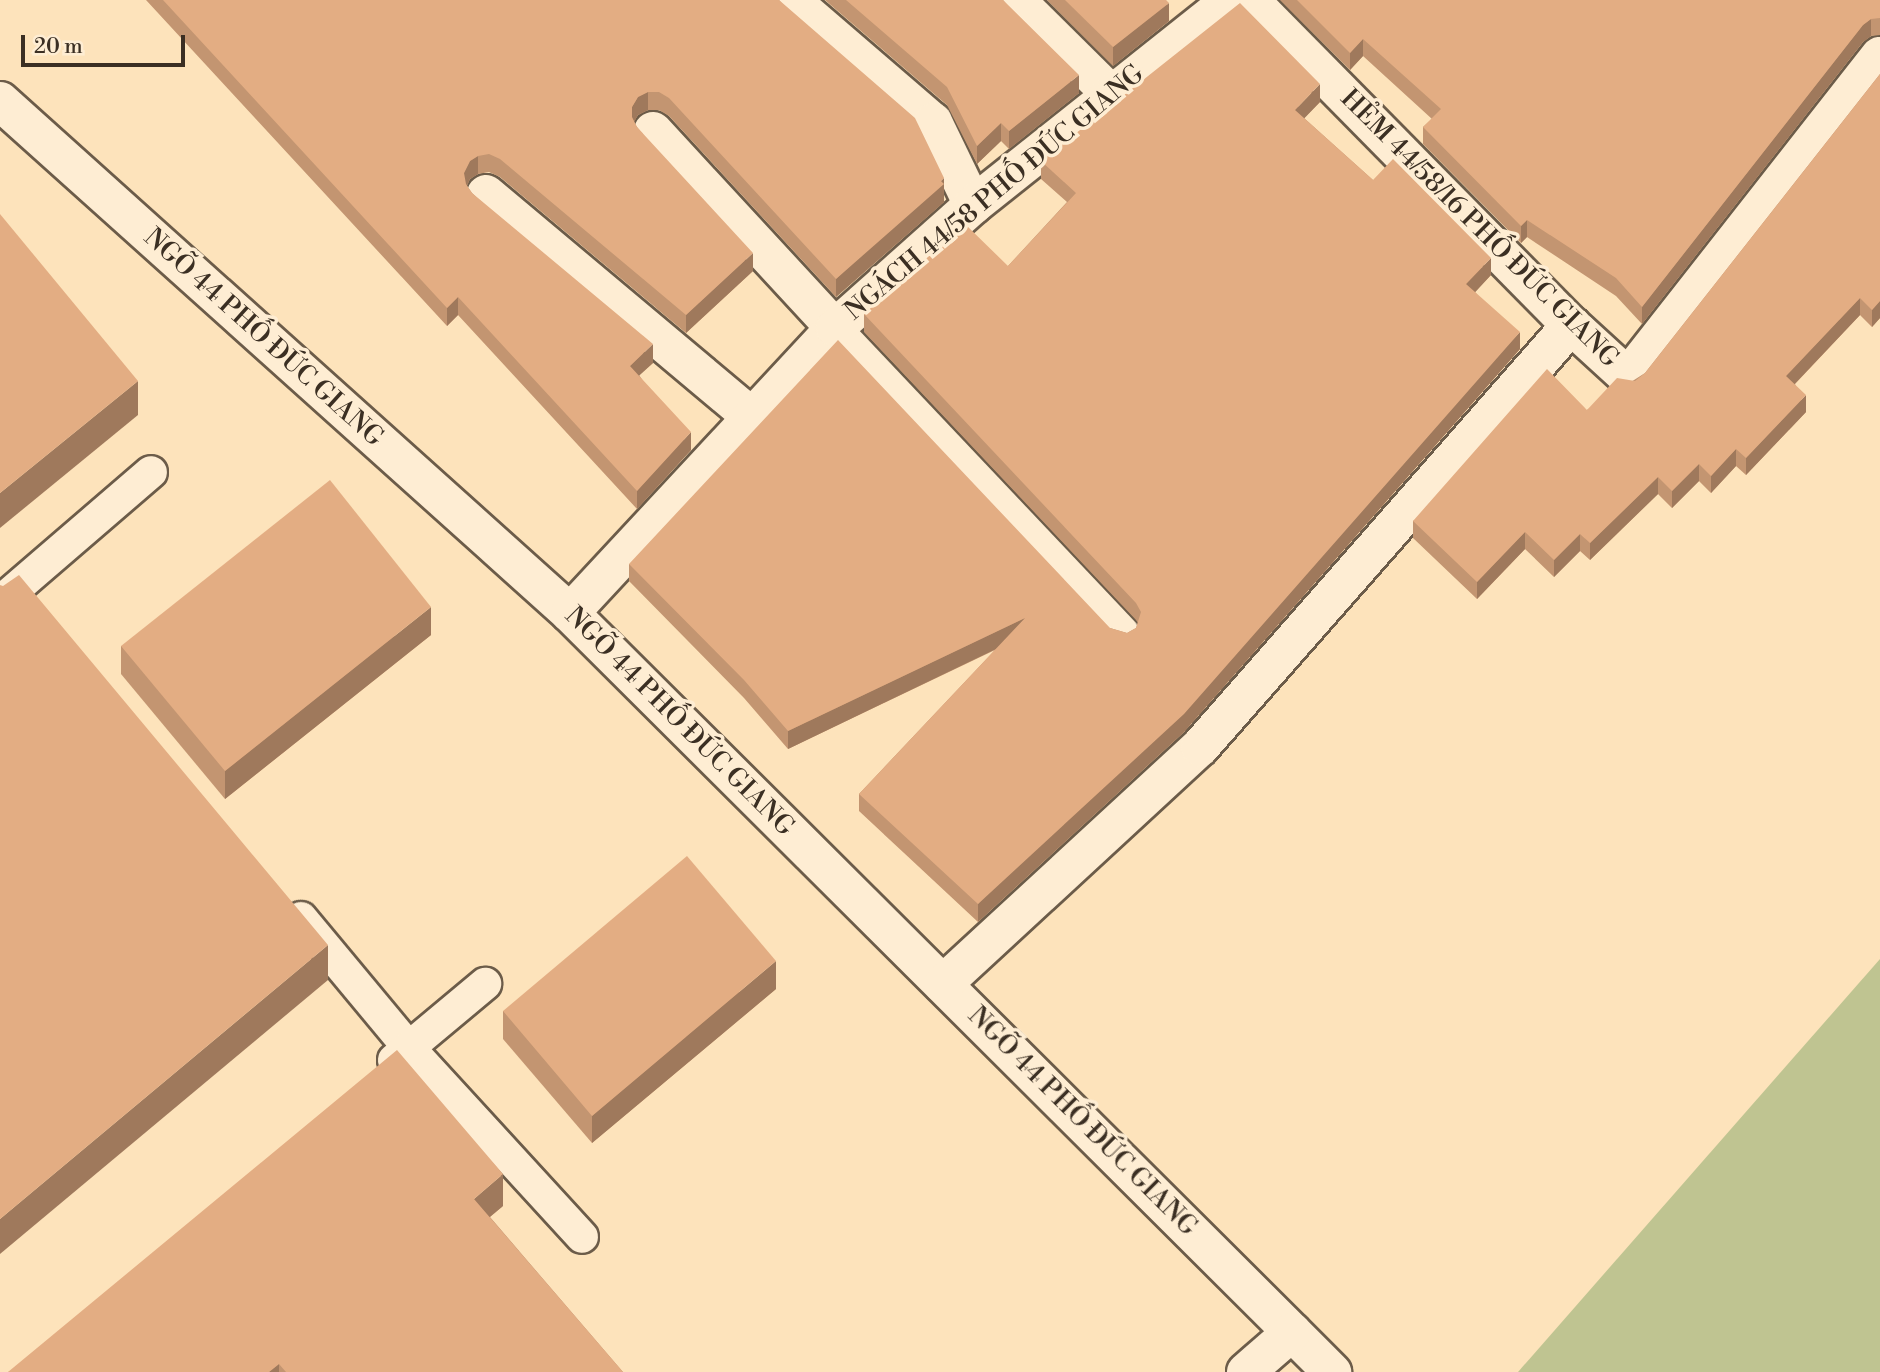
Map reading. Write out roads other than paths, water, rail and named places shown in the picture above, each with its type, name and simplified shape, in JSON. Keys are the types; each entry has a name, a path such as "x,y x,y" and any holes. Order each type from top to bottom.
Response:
{"street":[{"path":"791,0 933,122 973,205"},
{"path":"1016,0 1110,93"},
{"name":"NGÁCH 44/58 PHỐ ĐỨC GIANG","path":"570,613 835,328 973,205 1110,93 1231,0"},
{"name":"HẺM 44/58/16 PHỐ ĐỨC GIANG","path":"1250,0 1571,326 1628,377 1880,56"},
{"name":"NGÕ 44 PHỐ ĐỨC GIANG","path":"0,101 570,613 1332,1372"},
{"path":"653,131 835,328"},
{"path":"486,194 752,417"},
{"path":"943,984 1200,747 1571,326"},
{"path":"1246,1372 1292,1332"}],"lane":[{"path":"835,328 1123,633"},
{"path":"20,597 151,472"},
{"path":"286,900 409,1048 582,1237"},
{"path":"367,1083 485,984"}]}
